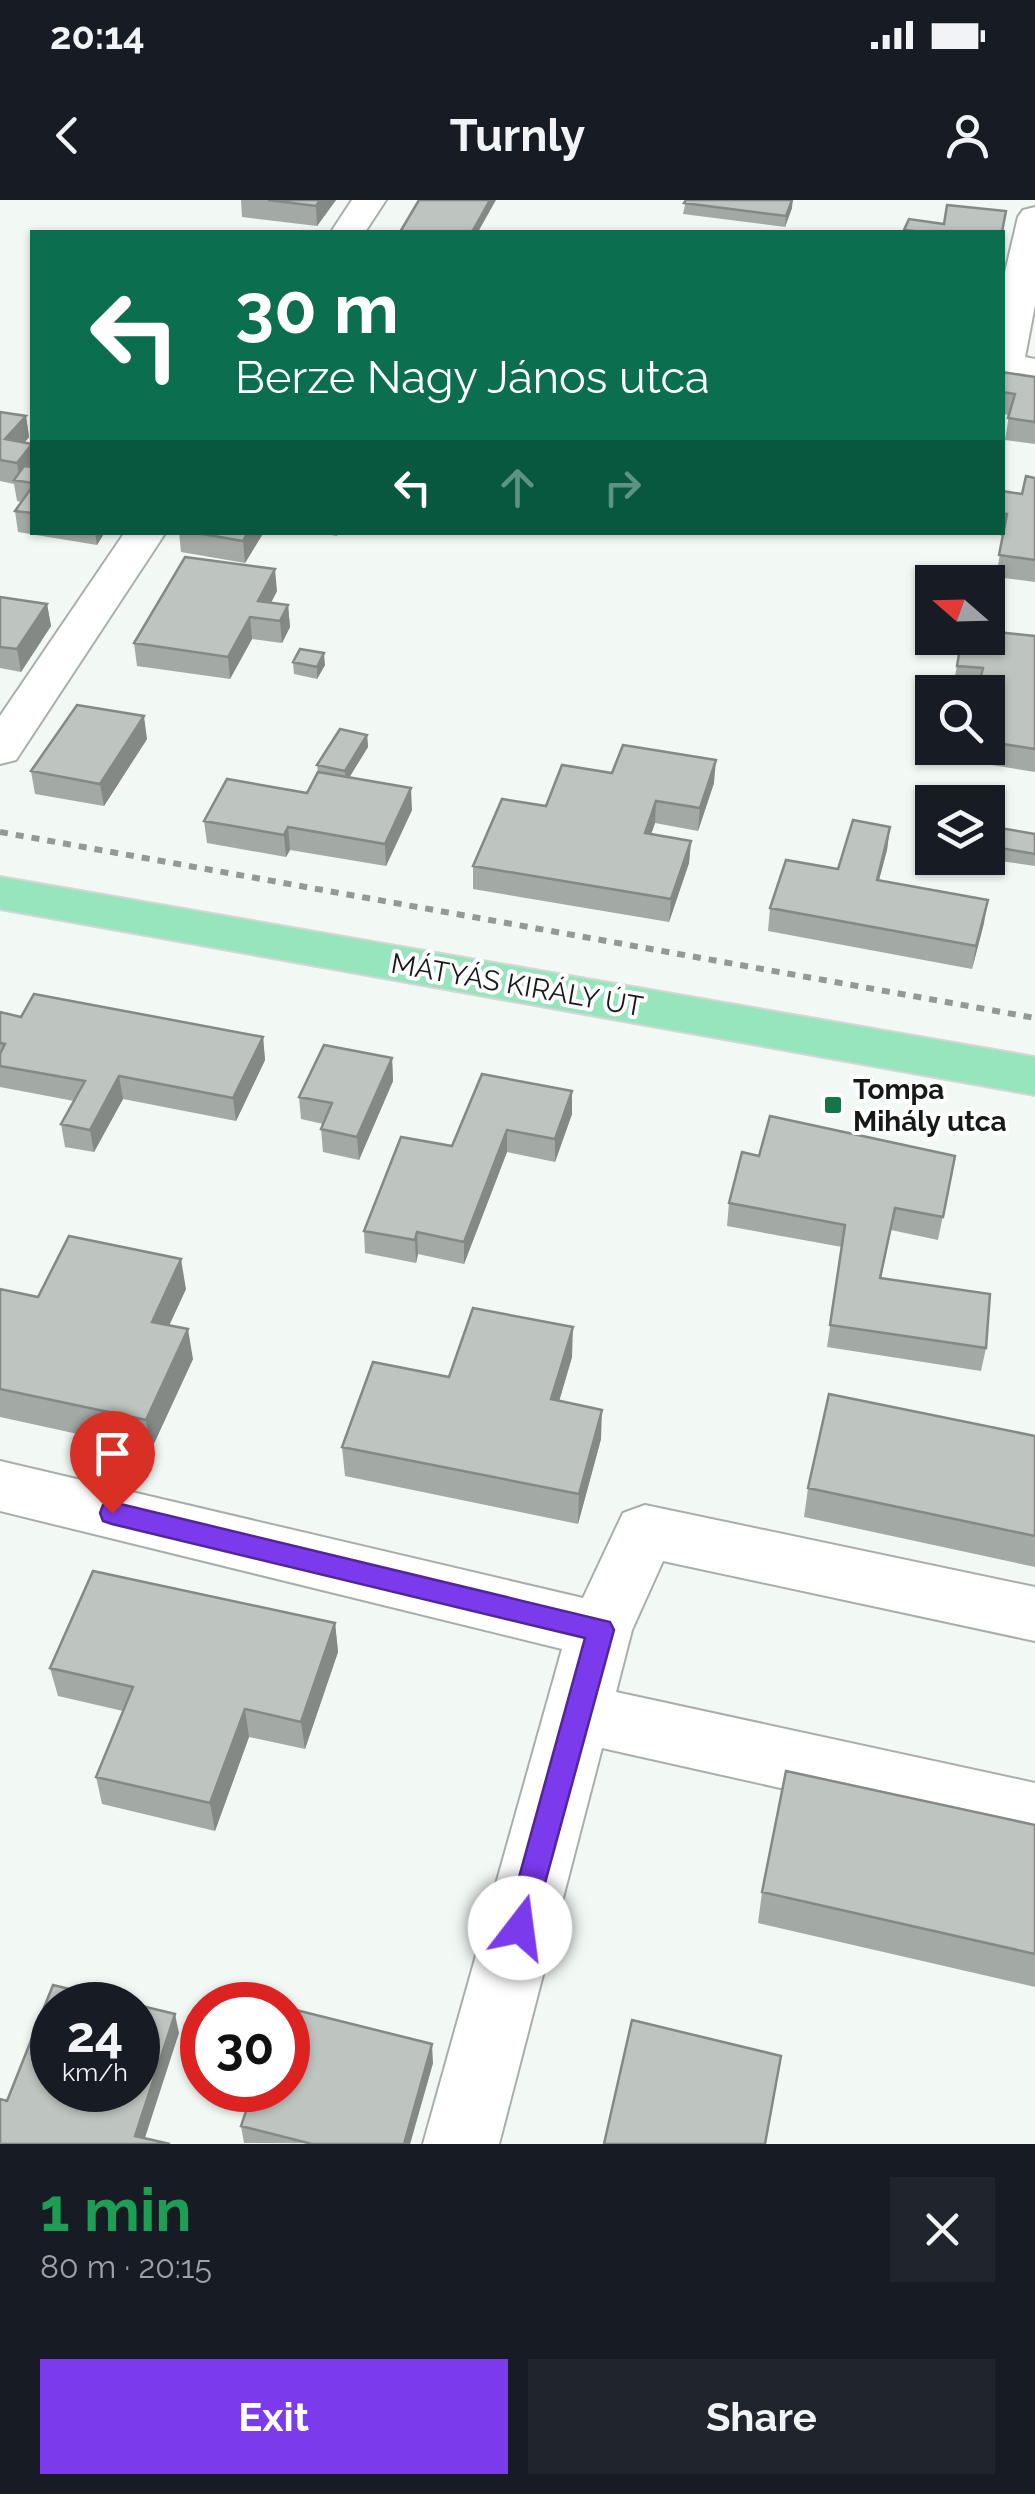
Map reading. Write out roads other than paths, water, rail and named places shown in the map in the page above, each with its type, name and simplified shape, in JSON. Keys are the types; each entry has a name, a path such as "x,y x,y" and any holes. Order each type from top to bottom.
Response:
{"main road":[{"name":"MÁTYÁS KIRÁLY ÚT","path":"0,893 1035,1076"}],"street":[{"path":"349,230 369,200"},
{"path":"1005,360 1035,217"},
{"path":"1005,365 1035,370"},
{"path":"0,750 144,535"},
{"path":"0,1486 600,1630"},
{"path":"461,2144 600,1630 645,1531 1035,1614"},
{"path":"578,1713 1035,1814"}],"place":[{"name":"Tompa Mihály utca","path":"833,1105"}]}
